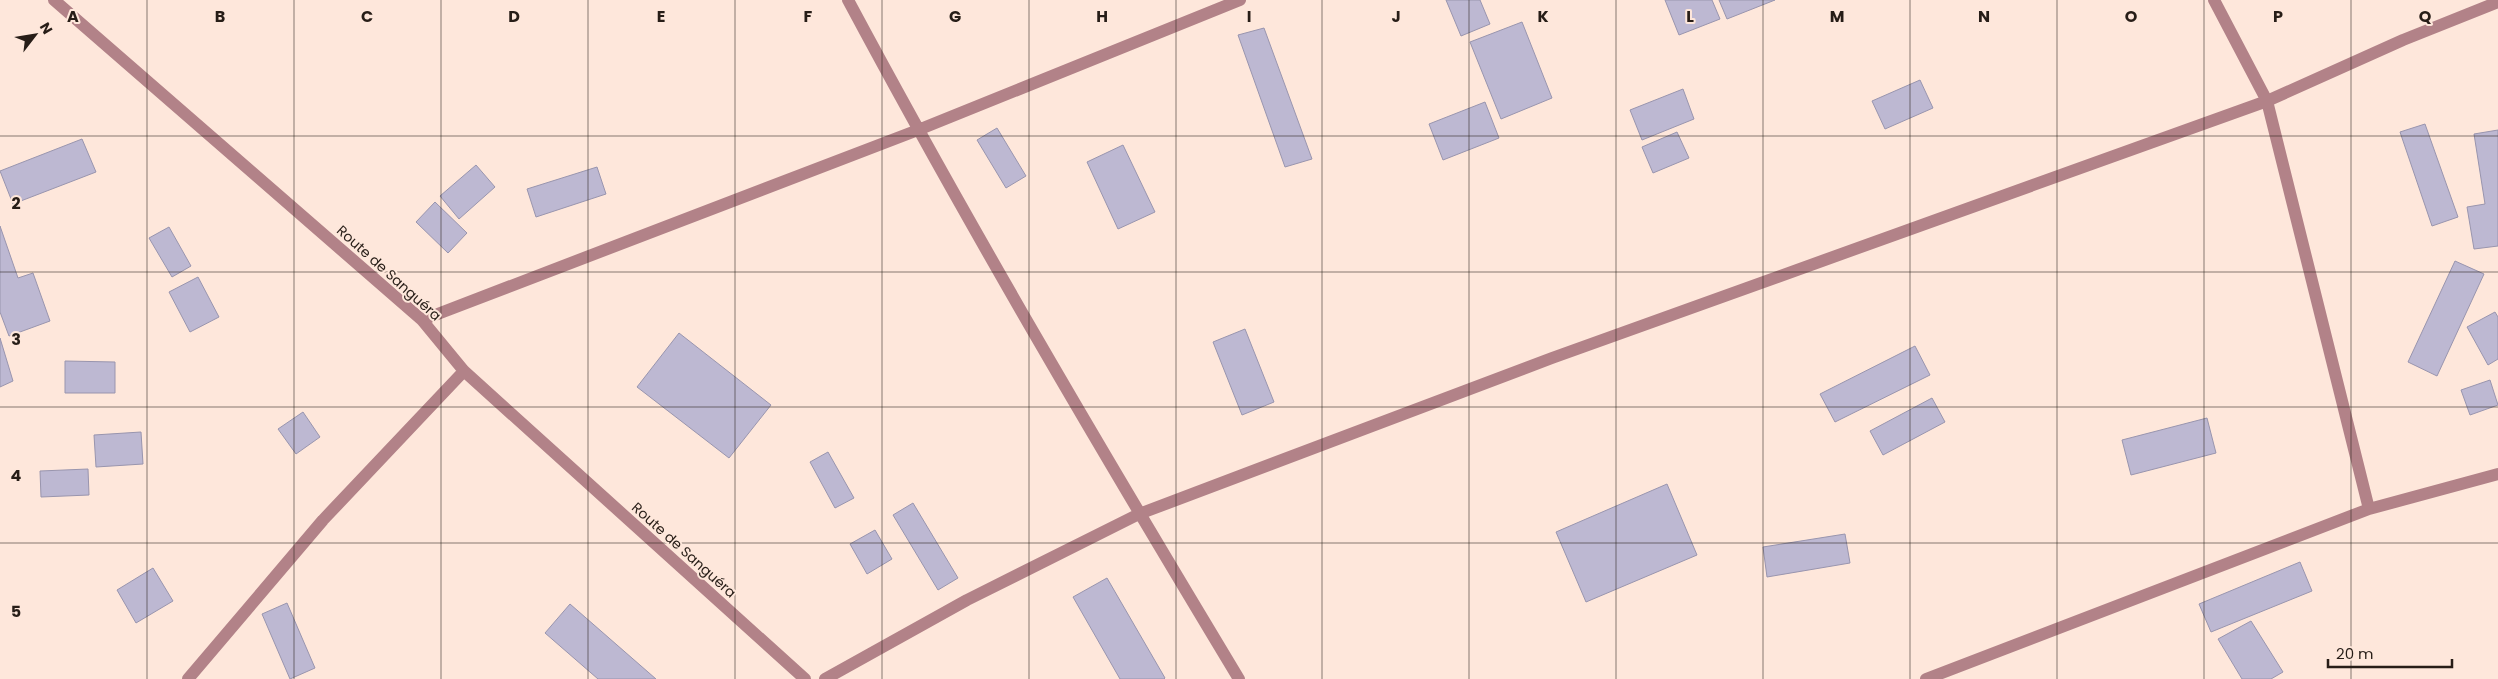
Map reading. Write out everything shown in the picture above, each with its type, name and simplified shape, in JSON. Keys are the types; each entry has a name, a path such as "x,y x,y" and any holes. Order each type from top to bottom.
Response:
{"street":[{"name":"Route de Sanguéra","path":"54,0 422,320 464,371 805,679"},
{"path":"848,0 918,130 1139,514 1239,679"},
{"path":"422,320 918,130 1219,4 1240,0"},
{"path":"2214,0 2267,101 2369,509"},
{"path":"825,679 967,600 1139,514 1552,358 2267,101 2403,40 2498,2"},
{"path":"188,679 323,520 464,371"},
{"path":"1926,679 2369,509 2498,474"}],"building":[{"path":"1446,0 1480,0 1490,24 1461,36"},
{"path":"1665,0 1712,0 1720,19 1679,35"},
{"path":"1719,0 1775,0 1727,19"},
{"path":"1522,22 1552,98 1501,119 1470,42"},
{"path":"1264,28 1312,159 1285,167 1238,35"},
{"path":"1920,80 1933,108 1885,129 1872,101"},
{"path":"1683,89 1694,119 1642,140 1630,110"},
{"path":"1485,102 1499,138 1443,160 1429,124"},
{"path":"2425,124 2458,217 2432,226 2400,132"},
{"path":"997,128 1026,176 1006,188 977,140"},
{"path":"2498,130 2498,246 2474,249 2467,207 2485,204 2474,134"},
{"path":"1677,132 1689,158 1653,173 1642,147"},
{"path":"82,139 96,172 13,204 0,171"},
{"path":"1123,145 1155,212 1118,229 1087,162"},
{"path":"476,165 495,187 459,219 440,196"},
{"path":"597,167 606,194 536,217 527,189"},
{"path":"435,202 467,233 448,253 416,222"},
{"path":"0,226 18,278 33,273 50,321 9,336 0,312"},
{"path":"169,227 191,266 172,277 149,238"},
{"path":"2455,261 2484,274 2437,376 2408,362"},
{"path":"198,277 219,317 190,332 169,292"},
{"path":"2495,312 2498,317 2498,359 2488,365 2467,327"},
{"path":"1245,329 1274,402 1242,415 1213,342"},
{"path":"679,333 771,405 729,458 637,387"},
{"path":"0,338 13,381 0,387"},
{"path":"1915,346 1930,375 1835,422 1820,394"},
{"path":"65,361 115,362 115,393 65,393"},
{"path":"2490,380 2498,405 2470,415 2461,390"},
{"path":"1932,398 1945,422 1883,455 1870,431"},
{"path":"303,412 320,437 296,454 278,429"},
{"path":"2207,418 2216,453 2131,475 2122,440"},
{"path":"141,432 143,464 96,467 94,435"},
{"path":"828,452 854,498 835,508 810,462"},
{"path":"88,469 89,495 41,497 40,471"},
{"path":"1667,484 1697,555 1586,602 1556,532"},
{"path":"913,503 958,578 938,590 893,515"},
{"path":"875,530 892,559 867,574 850,544"},
{"path":"1845,534 1850,563 1767,577 1763,547"},
{"path":"2300,562 2312,591 2211,632 2199,604"},
{"path":"153,568 173,601 136,623 117,590"},
{"path":"1107,578 1164,679 1120,679 1073,597"},
{"path":"287,603 315,668 290,679 262,614"},
{"path":"570,604 656,679 598,679 545,633"},
{"path":"2251,621 2283,672 2271,679 2242,679 2218,639"}]}
